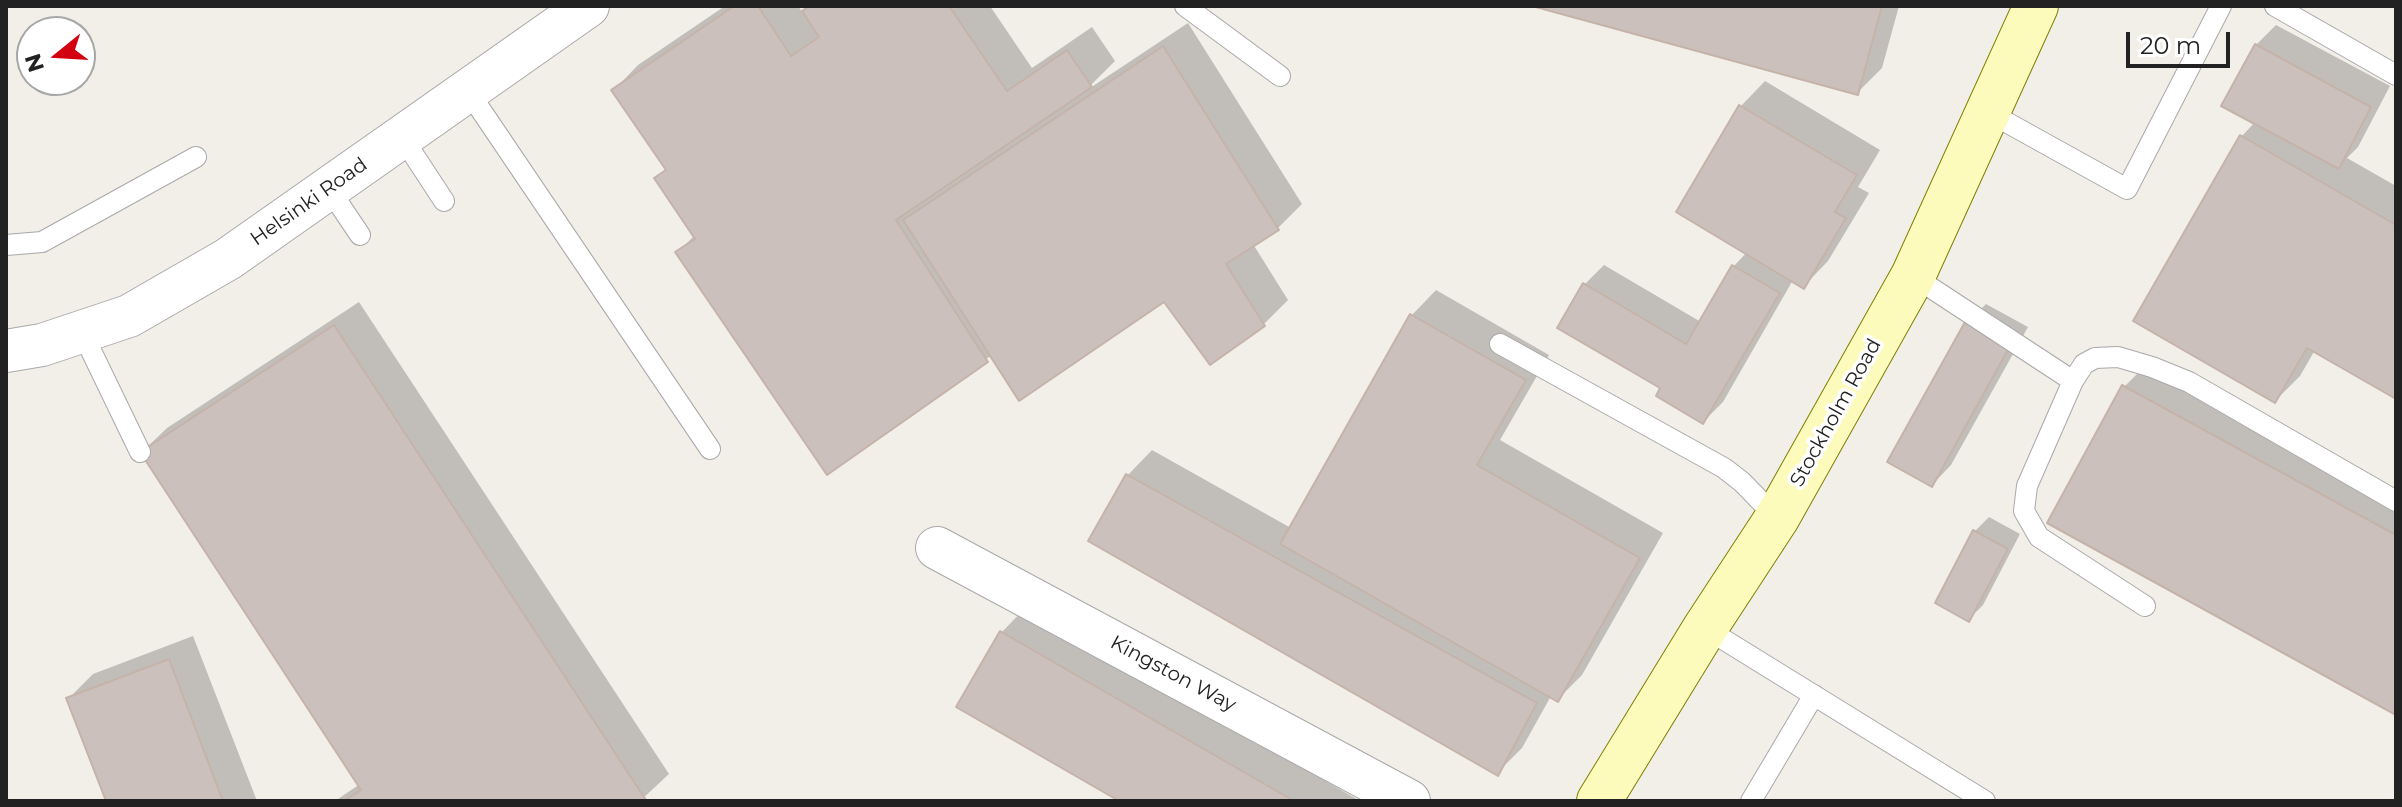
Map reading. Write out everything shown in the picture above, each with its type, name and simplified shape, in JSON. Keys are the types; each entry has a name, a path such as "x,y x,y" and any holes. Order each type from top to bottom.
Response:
{"street":[{"name":"Helsinki Road","path":"6,351 42,345 129,316 216,266 588,6"},
{"name":"Stockholm Road","path":"1599,801 1777,518 1913,276 2036,6"},
{"name":"Kingston Way","path":"937,548 1409,801"}],"lane":[{"path":"1185,6 1280,76"},
{"path":"1988,112 2127,189 2221,6"},
{"path":"2275,6 2396,75"},
{"path":"468,91 710,449"},
{"path":"402,137 444,201"},
{"path":"6,245 42,242 196,157"},
{"path":"329,189 360,235"},
{"path":"1913,276 2073,381"},
{"path":"82,332 140,452"},
{"path":"1500,344 1724,468 1777,518"},
{"path":"2145,606 2039,537 2024,511 2027,486 2073,381 2084,364 2095,358 2118,357 2189,382 2396,501"},
{"path":"1705,628 1985,801"},
{"path":"1751,801 1814,695"}],"building":[{"path":"734,6 758,6 791,56 819,37 802,11 809,6 949,6 1007,91 1067,50 1092,87 896,220 988,362 827,475 675,252 695,239 654,178 666,170 611,90"},
{"path":"1532,6 1882,6 1858,95"},
{"path":"2255,44 2371,107 2339,169 2221,106"},
{"path":"1163,46 1279,230 1226,264 1265,326 1210,365 1164,302 1019,401 903,220"},
{"path":"1739,105 1857,175 1835,212 1846,218 1804,289 1676,212"},
{"path":"2240,135 2396,225 2396,399 2307,348 2275,403 2133,321"},
{"path":"1732,265 1780,293 1703,424 1656,396 1660,388 1557,328 1583,283 1686,344"},
{"path":"1410,314 1526,380 1477,465 1640,558 1558,702 1280,544"},
{"path":"1965,322 2009,348 1932,487 1887,462"},
{"path":"334,325 646,800 344,801 361,790 140,452"},
{"path":"2122,385 2396,535 2396,715 2047,523"},
{"path":"1126,474 1537,703 1498,776 1088,541"},
{"path":"1973,530 2008,549 1969,622 1935,603"},
{"path":"1000,631 1294,801 1119,801 956,707"},
{"path":"169,659 223,801 106,801 66,698"}]}
